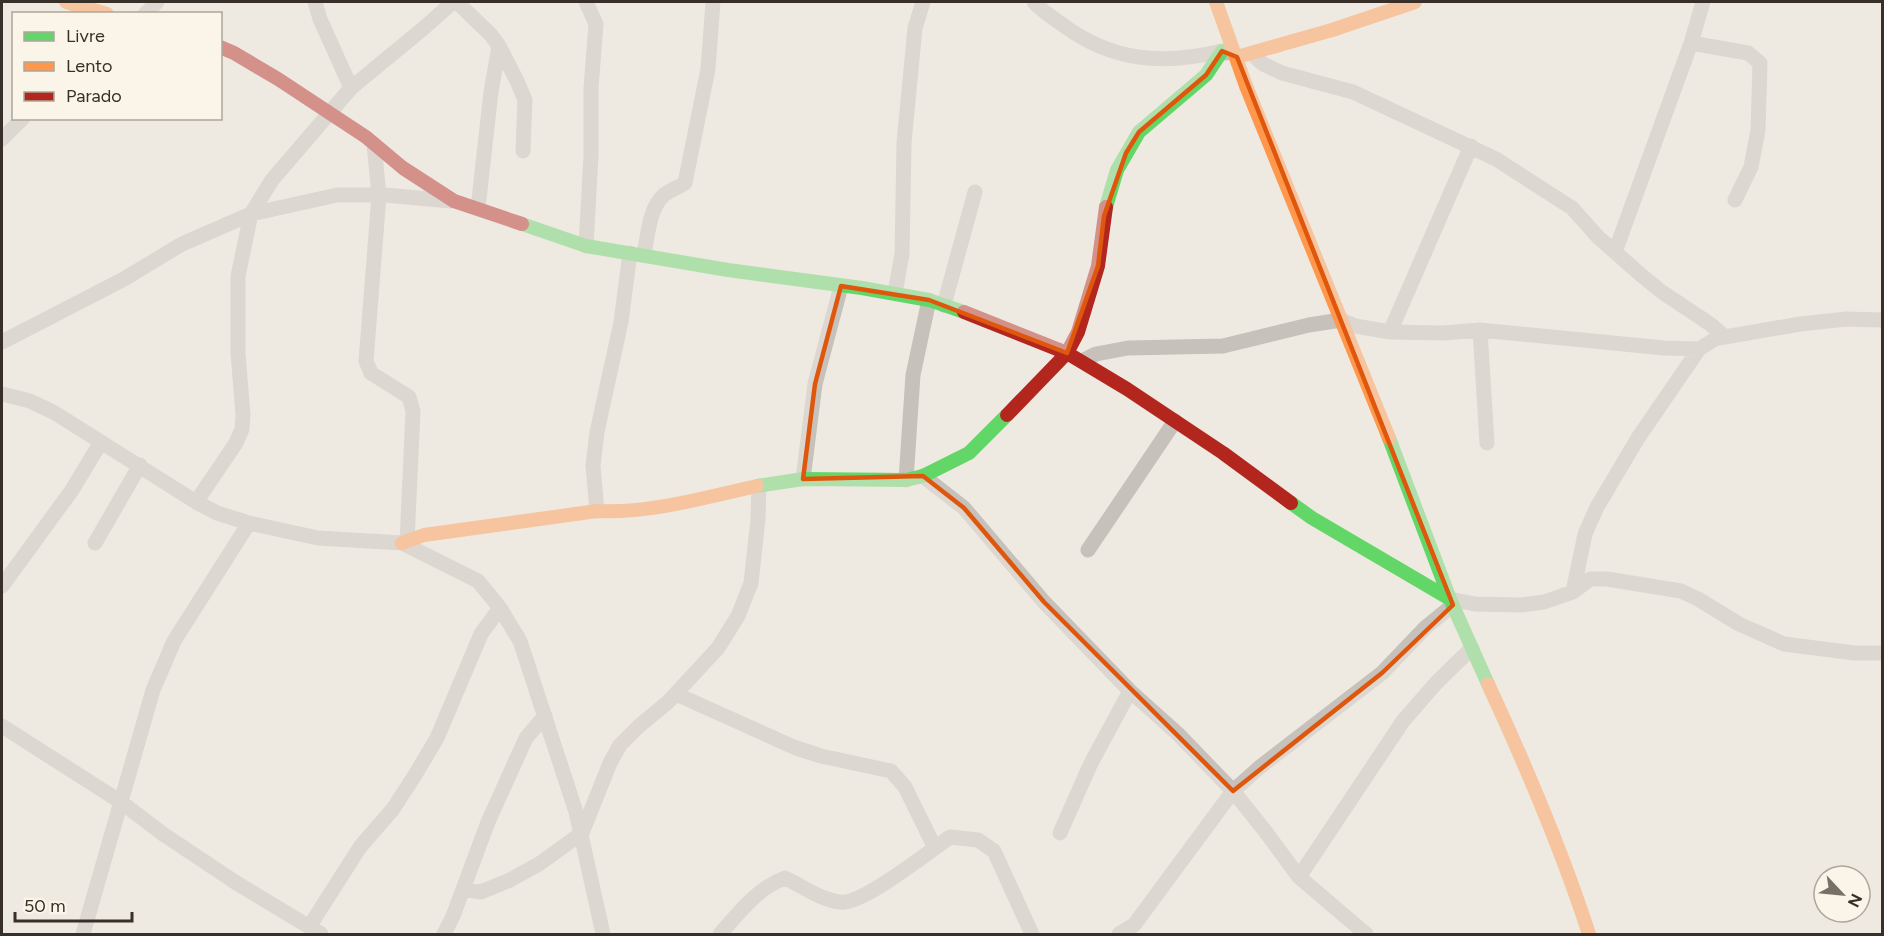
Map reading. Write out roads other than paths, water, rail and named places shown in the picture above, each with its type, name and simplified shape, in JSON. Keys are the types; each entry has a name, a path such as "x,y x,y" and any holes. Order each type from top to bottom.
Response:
{"street":[{"path":"66,2 98,12"},
{"path":"315,2 320,19 351,88"},
{"path":"196,502 236,443 242,429 238,353 238,276 250,214 272,180 351,88 455,2 491,35 499,46 525,100 523,151"},
{"path":"586,2 596,24 591,88 591,156 586,246"},
{"path":"597,511 593,466 597,432 621,322 637,254 658,203 665,194 685,183 689,171 696,123 708,69 713,2"},
{"path":"895,293 902,254 904,143 915,28 923,2"},
{"path":"1216,2 1244,56 1246,86 1399,462 1452,602 1536,789 1590,934"},
{"path":"1244,56 1415,2"},
{"path":"1615,252 1691,43 1703,2"},
{"path":"1042,5 1082,39 1105,50 1130,57 1162,59 1196,58 1222,51 1244,56 1282,73 1353,92 1471,146 1496,159 1572,208 1598,237 1662,292 1710,324 1725,337"},
{"path":"1691,43 1748,53 1760,63 1756,139 1751,167 1735,200"},
{"path":"478,208 491,92 499,46"},
{"path":"222,48 279,79 374,144 403,168 454,201"},
{"path":"2,394 39,405 217,513 249,523 318,538 405,542 435,534 597,511 617,512 693,500 803,479 906,480 923,476 969,453 1067,353 1078,332 1098,266 1104,216 1117,170 1139,132 1206,75 1222,51"},
{"path":"2,139 21,120"},
{"path":"374,144 379,196 366,361 371,373 409,398 413,411 405,542"},
{"path":"1390,332 1471,146"},
{"path":"906,480 913,375 975,192"},
{"path":"2,342 123,279 182,243 250,214 337,195 454,201 586,246 729,270 895,293 937,303 1067,353 1223,453 1312,518 1452,602 1521,605 1544,602 1573,592 1590,579 1607,579 1681,591 1739,624 1784,644 1854,653 1882,653"},
{"path":"803,479 815,384 841,286"},
{"path":"1573,592 1585,534 1597,507 1638,438 1699,349 1715,339 1800,324 1846,318 1882,321"},
{"path":"1082,361 1096,354 1128,348 1223,346 1309,325 1341,320 1355,326 1390,332 1443,333 1480,330 1664,348 1699,349"},
{"path":"1480,330 1487,443"},
{"path":"1088,550 1175,421"},
{"path":"2,586 72,490 101,442"},
{"path":"95,543 140,465"},
{"path":"923,476 964,508 1044,602 1130,691 1178,734 1233,791 1299,877 1366,934"},
{"path":"463,889 481,892 510,880 539,864 582,833 610,763 620,745 676,694 718,648 738,616 751,583 759,486"},
{"path":"83,934 153,690 174,641 249,523"},
{"path":"405,542 478,581 500,608 520,641 582,833 603,934"},
{"path":"1119,934 1134,925 1233,791 1260,767 1382,673 1452,602"},
{"path":"2,726 120,802 208,864 315,931 360,847 393,809 437,738 481,634 500,608"},
{"path":"1299,877 1402,721 1472,648"},
{"path":"1060,833 1091,763 1130,691"},
{"path":"676,694 796,748 821,756 891,771 905,787 935,848"},
{"path":"444,934 488,822 526,738 545,716"},
{"path":"720,934 746,904 772,882 785,878 827,898 845,903 870,892 950,837 978,840 994,851 1032,934"}]}
